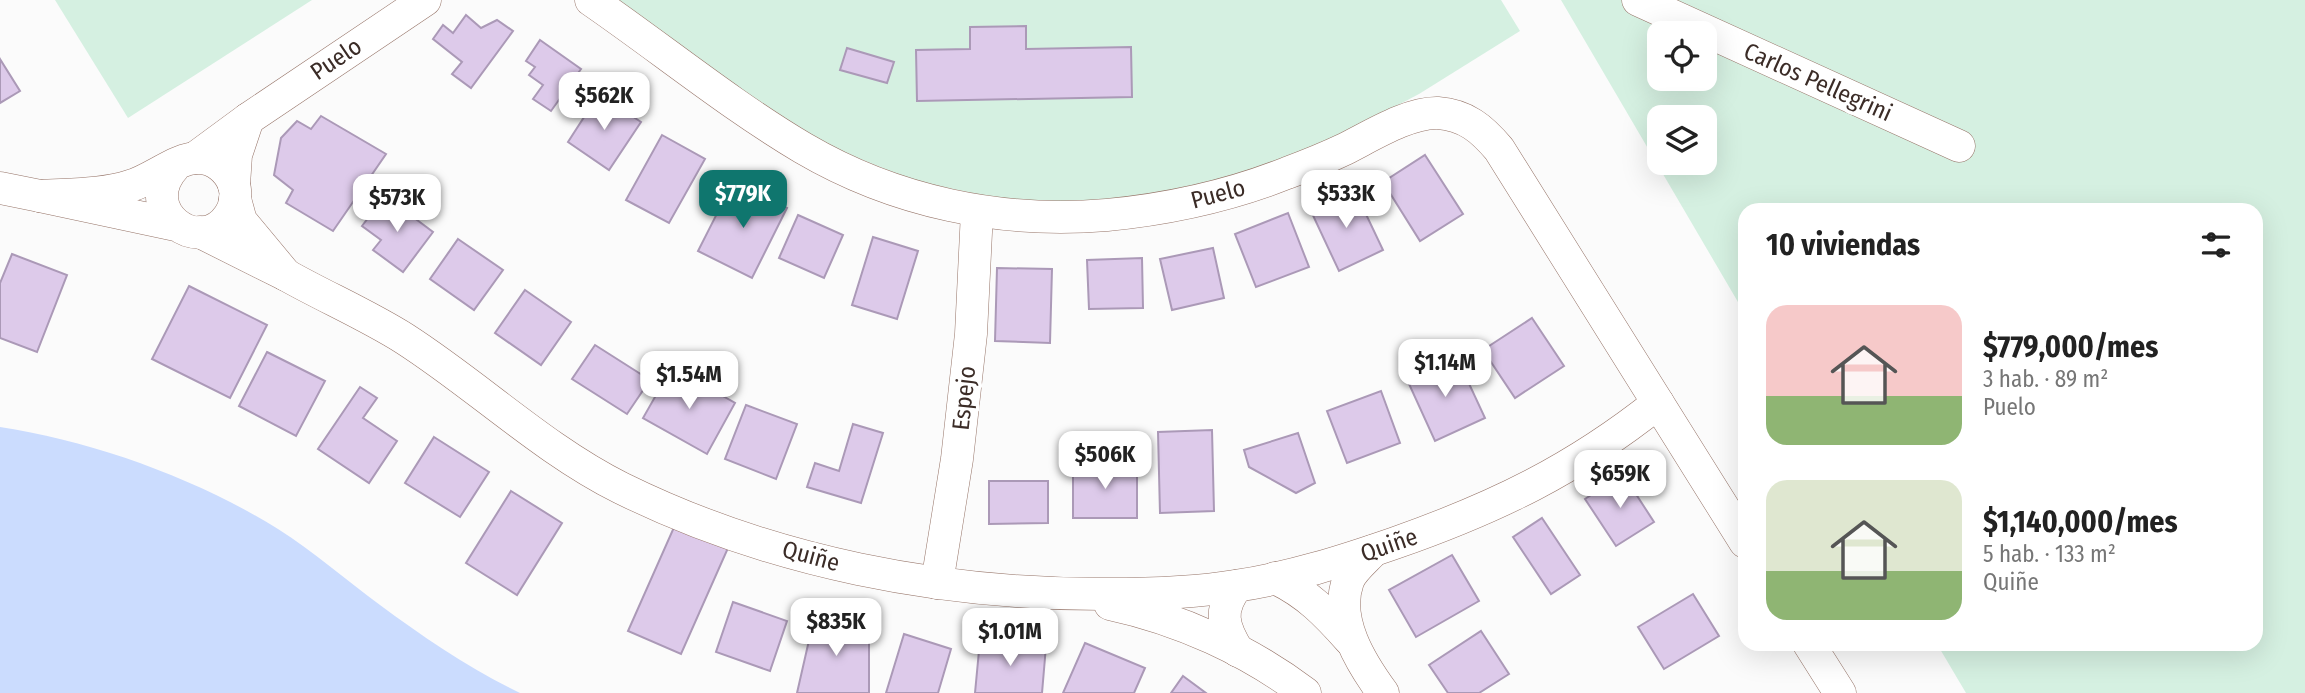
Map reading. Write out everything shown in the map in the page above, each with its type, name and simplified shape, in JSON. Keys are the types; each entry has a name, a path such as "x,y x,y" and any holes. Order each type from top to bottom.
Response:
{"street":[{"name":"Puelo","path":"40,196 128,187 185,162 425,0"},
{"name":"Puelo","path":"591,0 746,111 804,149 891,189 977,212 1016,216 1078,216 1152,210 1222,195 1285,174 1345,149 1379,130 1414,118 1436,113 1458,117 1481,128 1499,149 1738,531"},
{"name":"Carlos Pellegrini","path":"1638,0 1959,146"},
{"path":"248,119 240,138 235,192 228,218 220,225 188,229 168,217 161,196 167,175 185,162 205,159 224,168 235,192 241,221 286,275"},
{"name":"Quiñe","path":"0,188 188,229 286,275 403,338 553,446 628,491 680,515 753,541 872,572 937,583 1063,594 1164,593 1237,586 1319,568 1460,520 1526,491 1607,442 1658,403"},
{"name":"Espejo","path":"937,583 957,459 971,334 977,212"},
{"path":"1350,640 1345,602 1349,579 1373,551"},
{"path":"1275,578 1295,587 1320,606 1350,640 1383,693"},
{"path":"1237,586 1229,596 1225,612 1226,631 1238,651"},
{"path":"1063,594 1191,628 1238,651 1305,693"},
{"path":"1813,651 1840,693"}],"green space":[{"path":"55,0 312,0 128,118"},
{"path":"604,0 1501,0 1520,31 1419,94 1324,144 1217,184 1101,206 1035,206 915,181 818,142"},
{"path":"1561,0 2305,0 2305,693 1966,693 1941,651 2263,651 2263,203 1738,203 1738,302 1664,175 1717,175 1717,105 1647,105 1647,147"}],"water":[{"path":"0,427 108,452 144,464 214,494 278,529 431,641 520,693 0,693"}],"building":[{"path":"466,15 481,28 497,20 513,31 471,88 452,74 462,62 433,39 443,25 453,33"},
{"path":"1026,26 1026,49 1131,47 1132,97 917,101 916,50 970,49 970,27"},
{"path":"540,40 581,69 551,111 533,99 543,85 529,75 535,67 526,61"},
{"path":"847,48 894,62 887,83 840,70"},
{"path":"0,59 20,91 0,103"},
{"path":"599,94 641,122 609,170 568,142"},
{"path":"321,116 386,154 333,231 286,203 293,190 274,175 281,138 297,121 311,129"},
{"path":"662,135 705,159 669,223 626,200"},
{"path":"1425,155 1463,214 1420,241 1383,182"},
{"path":"733,182 787,208 752,278 698,251"},
{"path":"1354,189 1383,250 1339,271 1310,209"},
{"path":"385,196 433,232 403,272 373,250 381,240 362,226"},
{"path":"1288,213 1309,267 1256,287 1235,234"},
{"path":"798,215 843,235 824,278 779,258"},
{"path":"873,237 918,251 897,319 852,305"},
{"path":"458,239 503,270 474,310 430,279"},
{"path":"1213,248 1224,298 1172,310 1160,259"},
{"path":"12,254 67,275 37,352 0,338 0,283"},
{"path":"1142,258 1143,308 1089,309 1087,260"},
{"path":"997,268 1052,269 1050,343 995,341"},
{"path":"189,286 267,325 230,398 152,359"},
{"path":"525,290 571,322 541,365 495,333"},
{"path":"1532,318 1564,366 1515,398 1483,350"},
{"path":"595,345 650,380 627,414 572,379"},
{"path":"267,352 325,381 296,436 239,406"},
{"path":"1427,362 1432,375 1459,362 1485,418 1435,441 1404,373"},
{"path":"672,367 735,403 707,454 643,418"},
{"path":"360,387 377,398 363,418 397,441 369,483 318,449"},
{"path":"1381,391 1400,443 1347,463 1327,411"},
{"path":"746,405 797,424 776,479 725,459"},
{"path":"853,424 883,433 861,503 807,487 815,463 839,471"},
{"path":"1212,430 1214,511 1160,513 1158,432"},
{"path":"1298,433 1315,483 1296,493 1249,467 1244,450"},
{"path":"434,437 489,472 460,517 405,483"},
{"path":"1073,464 1137,464 1137,518 1073,518"},
{"path":"1623,474 1654,522 1616,546 1585,499"},
{"path":"989,481 1048,481 1048,523 989,524"},
{"path":"511,491 562,523 517,595 466,563"},
{"path":"1542,518 1580,575 1551,594 1513,537"},
{"path":"675,525 728,548 681,654 628,631"},
{"path":"1452,555 1479,601 1416,637 1389,590"},
{"path":"1693,594 1719,636 1664,669 1638,627"},
{"path":"733,602 787,621 770,671 716,652"},
{"path":"815,614 869,627 869,693 797,693"},
{"path":"1481,631 1509,674 1479,693 1448,693 1429,665"},
{"path":"904,634 951,649 938,693 886,693"},
{"path":"980,640 1046,646 1042,693 975,693"},
{"path":"1085,643 1145,668 1134,693 1063,693"},
{"path":"1183,676 1206,693 1171,693"}]}
